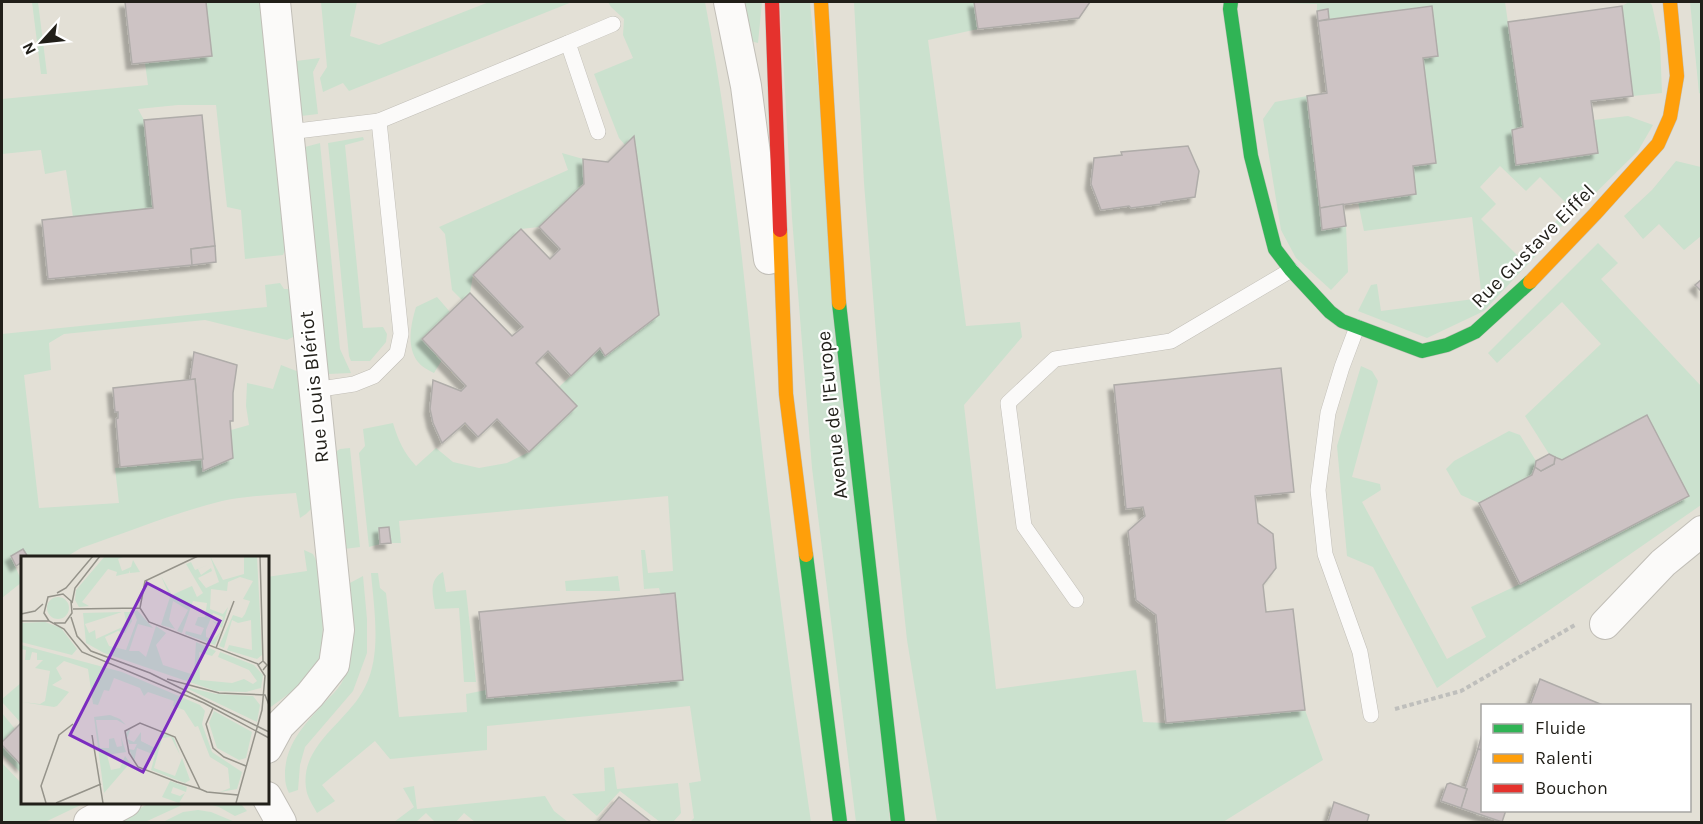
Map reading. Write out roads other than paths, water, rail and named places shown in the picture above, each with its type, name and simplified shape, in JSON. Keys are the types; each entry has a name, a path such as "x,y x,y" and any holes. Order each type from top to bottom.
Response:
{"main road":[{"name":"Avenue de l'Europe","path":"772,2 786,394 840,822"},
{"name":"Avenue de l'Europe","path":"821,2 838,291 898,822"},
{"name":"Rue Gustave Eiffel","path":"1231,2 1251,156 1275,249 1329,312 1342,321 1422,351 1447,345 1475,332 1537,275 1658,144 1670,117 1677,76 1670,2"}],"street":[{"name":"Rue Louis Blériot","path":"268,746 279,726 310,695 334,665 339,630 275,2"},
{"path":"729,2 746,86 786,394"},
{"path":"1605,624 1663,563 1701,531"},
{"path":"268,799 281,822"},
{"path":"89,822 122,803"}],"lane":[{"path":"289,132 379,122 614,24"},
{"path":"567,43 598,132"},
{"path":"314,390 354,384 374,376 397,353 401,334 379,122"},
{"path":"1076,600 1024,526 1008,403 1055,359 1171,340 1291,270"},
{"path":"1358,327 1342,367 1328,413 1318,490 1325,554 1360,652 1371,715"}]}
